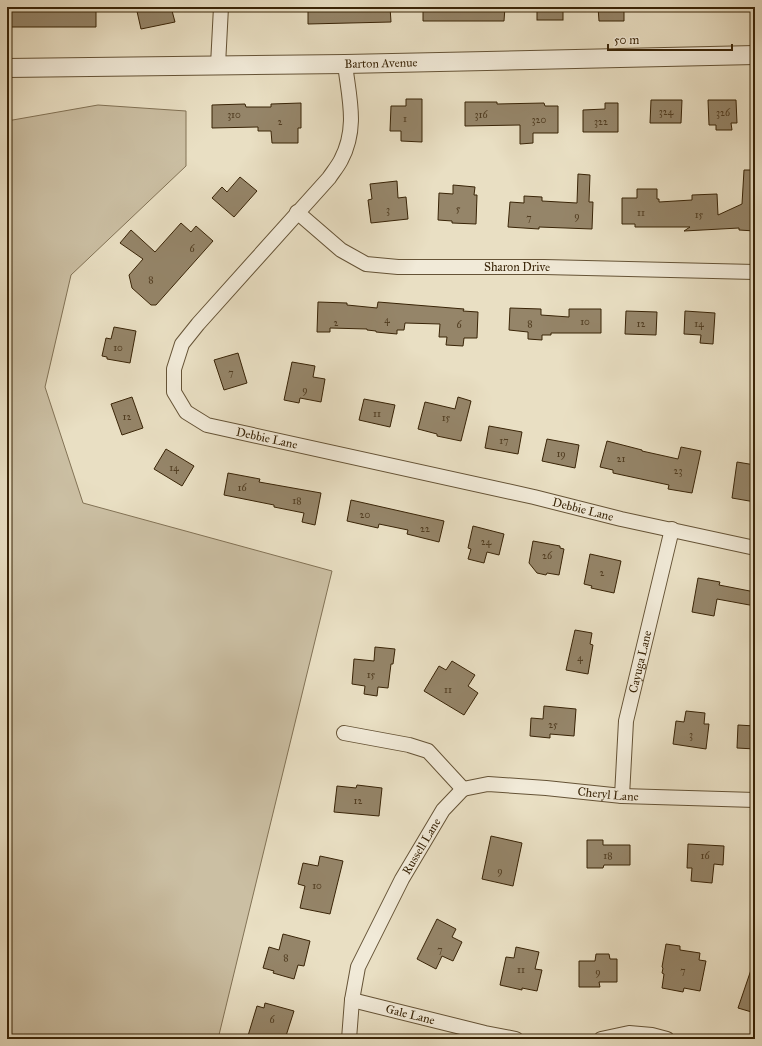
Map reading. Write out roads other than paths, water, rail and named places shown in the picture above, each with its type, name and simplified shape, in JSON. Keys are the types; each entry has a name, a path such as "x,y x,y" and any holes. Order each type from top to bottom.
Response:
{"street":[{"path":"218,65 221,7"},
{"name":"Barton Avenue","path":"7,68 345,64 755,55"},
{"name":"Debbie Lane","path":"345,64 352,120 349,139 341,160 329,178 297,212 182,344 174,369 174,392 186,412 207,425 534,497 621,519 755,548"},
{"name":"Sharon Drive","path":"297,212 342,250 366,264 398,266 544,267 755,272"},
{"name":"Cayuga Lane","path":"622,796 626,721 672,530"},
{"path":"344,733 428,751 463,789"},
{"name":"Cheryl Lane","path":"463,789 488,784 622,796 755,800"},
{"name":"Russell Lane","path":"349,1039 352,1000 358,967 402,879 444,810 463,789"},
{"name":"Gale Lane","path":"352,1000 485,1033 516,1039"},
{"path":"602,1039 628,1033 652,1035 667,1039"}]}
